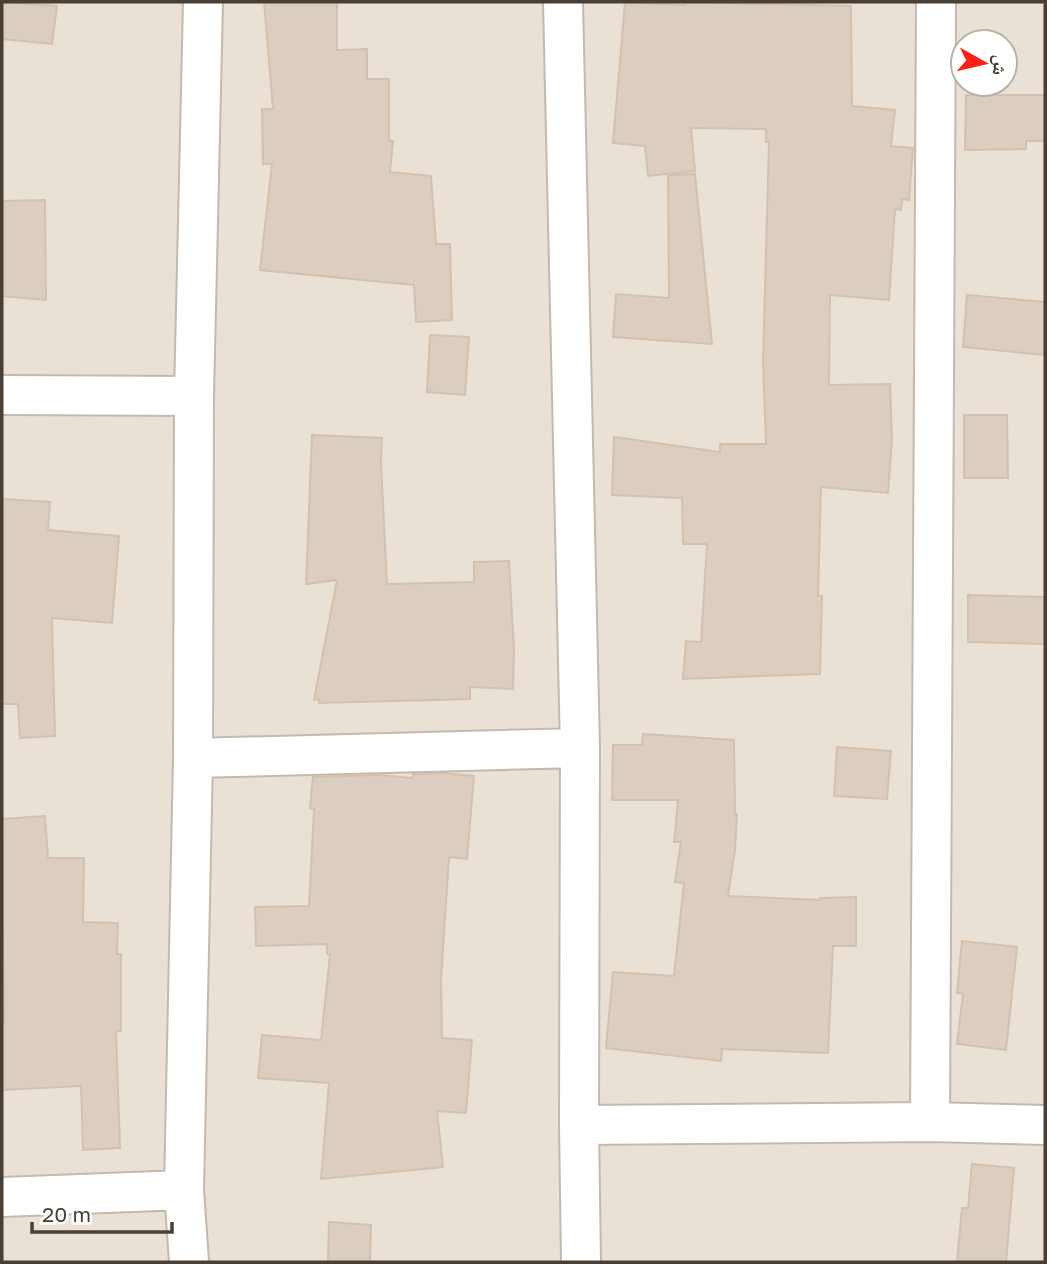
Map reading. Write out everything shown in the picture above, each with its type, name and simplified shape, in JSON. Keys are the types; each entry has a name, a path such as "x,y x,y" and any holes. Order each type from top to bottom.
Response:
{"street":[{"path":"189,1262 184,1191 193,758 194,396 204,2"},
{"path":"563,2 580,748 581,1262"},
{"path":"930,1122 936,2"},
{"path":"2,395 194,396"},
{"path":"193,758 580,748"},
{"path":"579,1125 930,1122 1045,1125"},
{"path":"2,1197 184,1191"}],"shaded area":[{"path":"2,2 1045,2 1045,1262 2,1262"}],"building":[{"path":"2,2 57,6 52,44 2,39"},
{"path":"264,2 337,2 337,50 367,49 367,79 389,79 389,141 393,141 390,172 431,176 436,244 450,244 452,320 416,322 414,285 260,270 272,164 263,164 262,109 273,109"},
{"path":"625,2 851,6 852,106 895,110 891,146 913,148 909,200 902,199 901,210 895,209 889,300 830,295 829,385 890,384 892,440 888,493 821,487 818,596 822,596 820,674 683,679 686,641 701,642 707,544 683,544 682,498 612,495 614,437 720,452 720,444 766,444 763,362 769,142 766,142 766,129 691,128 695,171 648,176 645,146 613,143"},
{"path":"1045,95 1045,141 1026,141 1026,149 965,150 966,98"},
{"path":"695,174 712,344 613,337 616,294 669,298 668,175"},
{"path":"45,200 46,300 2,296 2,201"},
{"path":"967,295 1045,302 1045,355 963,347"},
{"path":"430,335 469,337 465,395 427,392"},
{"path":"964,415 1007,415 1008,478 964,478"},
{"path":"312,435 382,438 387,584 474,582 474,562 509,561 514,650 513,689 470,687 470,699 319,703 319,699 314,700 337,580 306,584"},
{"path":"2,499 50,502 48,530 119,536 112,623 52,618 55,736 20,738 18,704 2,704"},
{"path":"968,595 1045,597 1045,644 968,642"},
{"path":"643,734 734,740 737,814 728,896 820,900 856,897 856,946 833,946 828,1053 722,1049 721,1061 606,1048 613,972 674,976 684,883 675,882 681,842 674,842 678,800 612,800 613,745 642,745"},
{"path":"837,747 891,751 887,799 834,796"},
{"path":"413,774 474,776 467,859 449,857 441,980 442,1038 472,1040 466,1113 437,1111 443,1167 321,1179 329,1083 258,1078 262,1035 321,1040 330,955 327,954 327,944 256,946 255,907 309,906 313,777 379,775 412,778"},
{"path":"45,816 48,858 84,858 83,922 118,923 117,954 121,954 121,1031 116,1031 120,1148 83,1150 81,1086 2,1090 2,819"},
{"path":"962,941 1017,947 1006,1050 957,1044 963,994 957,993"},
{"path":"972,1164 1014,1168 1006,1262 957,1262 962,1208 968,1208"},
{"path":"329,1222 371,1225 370,1262 328,1262"}]}
